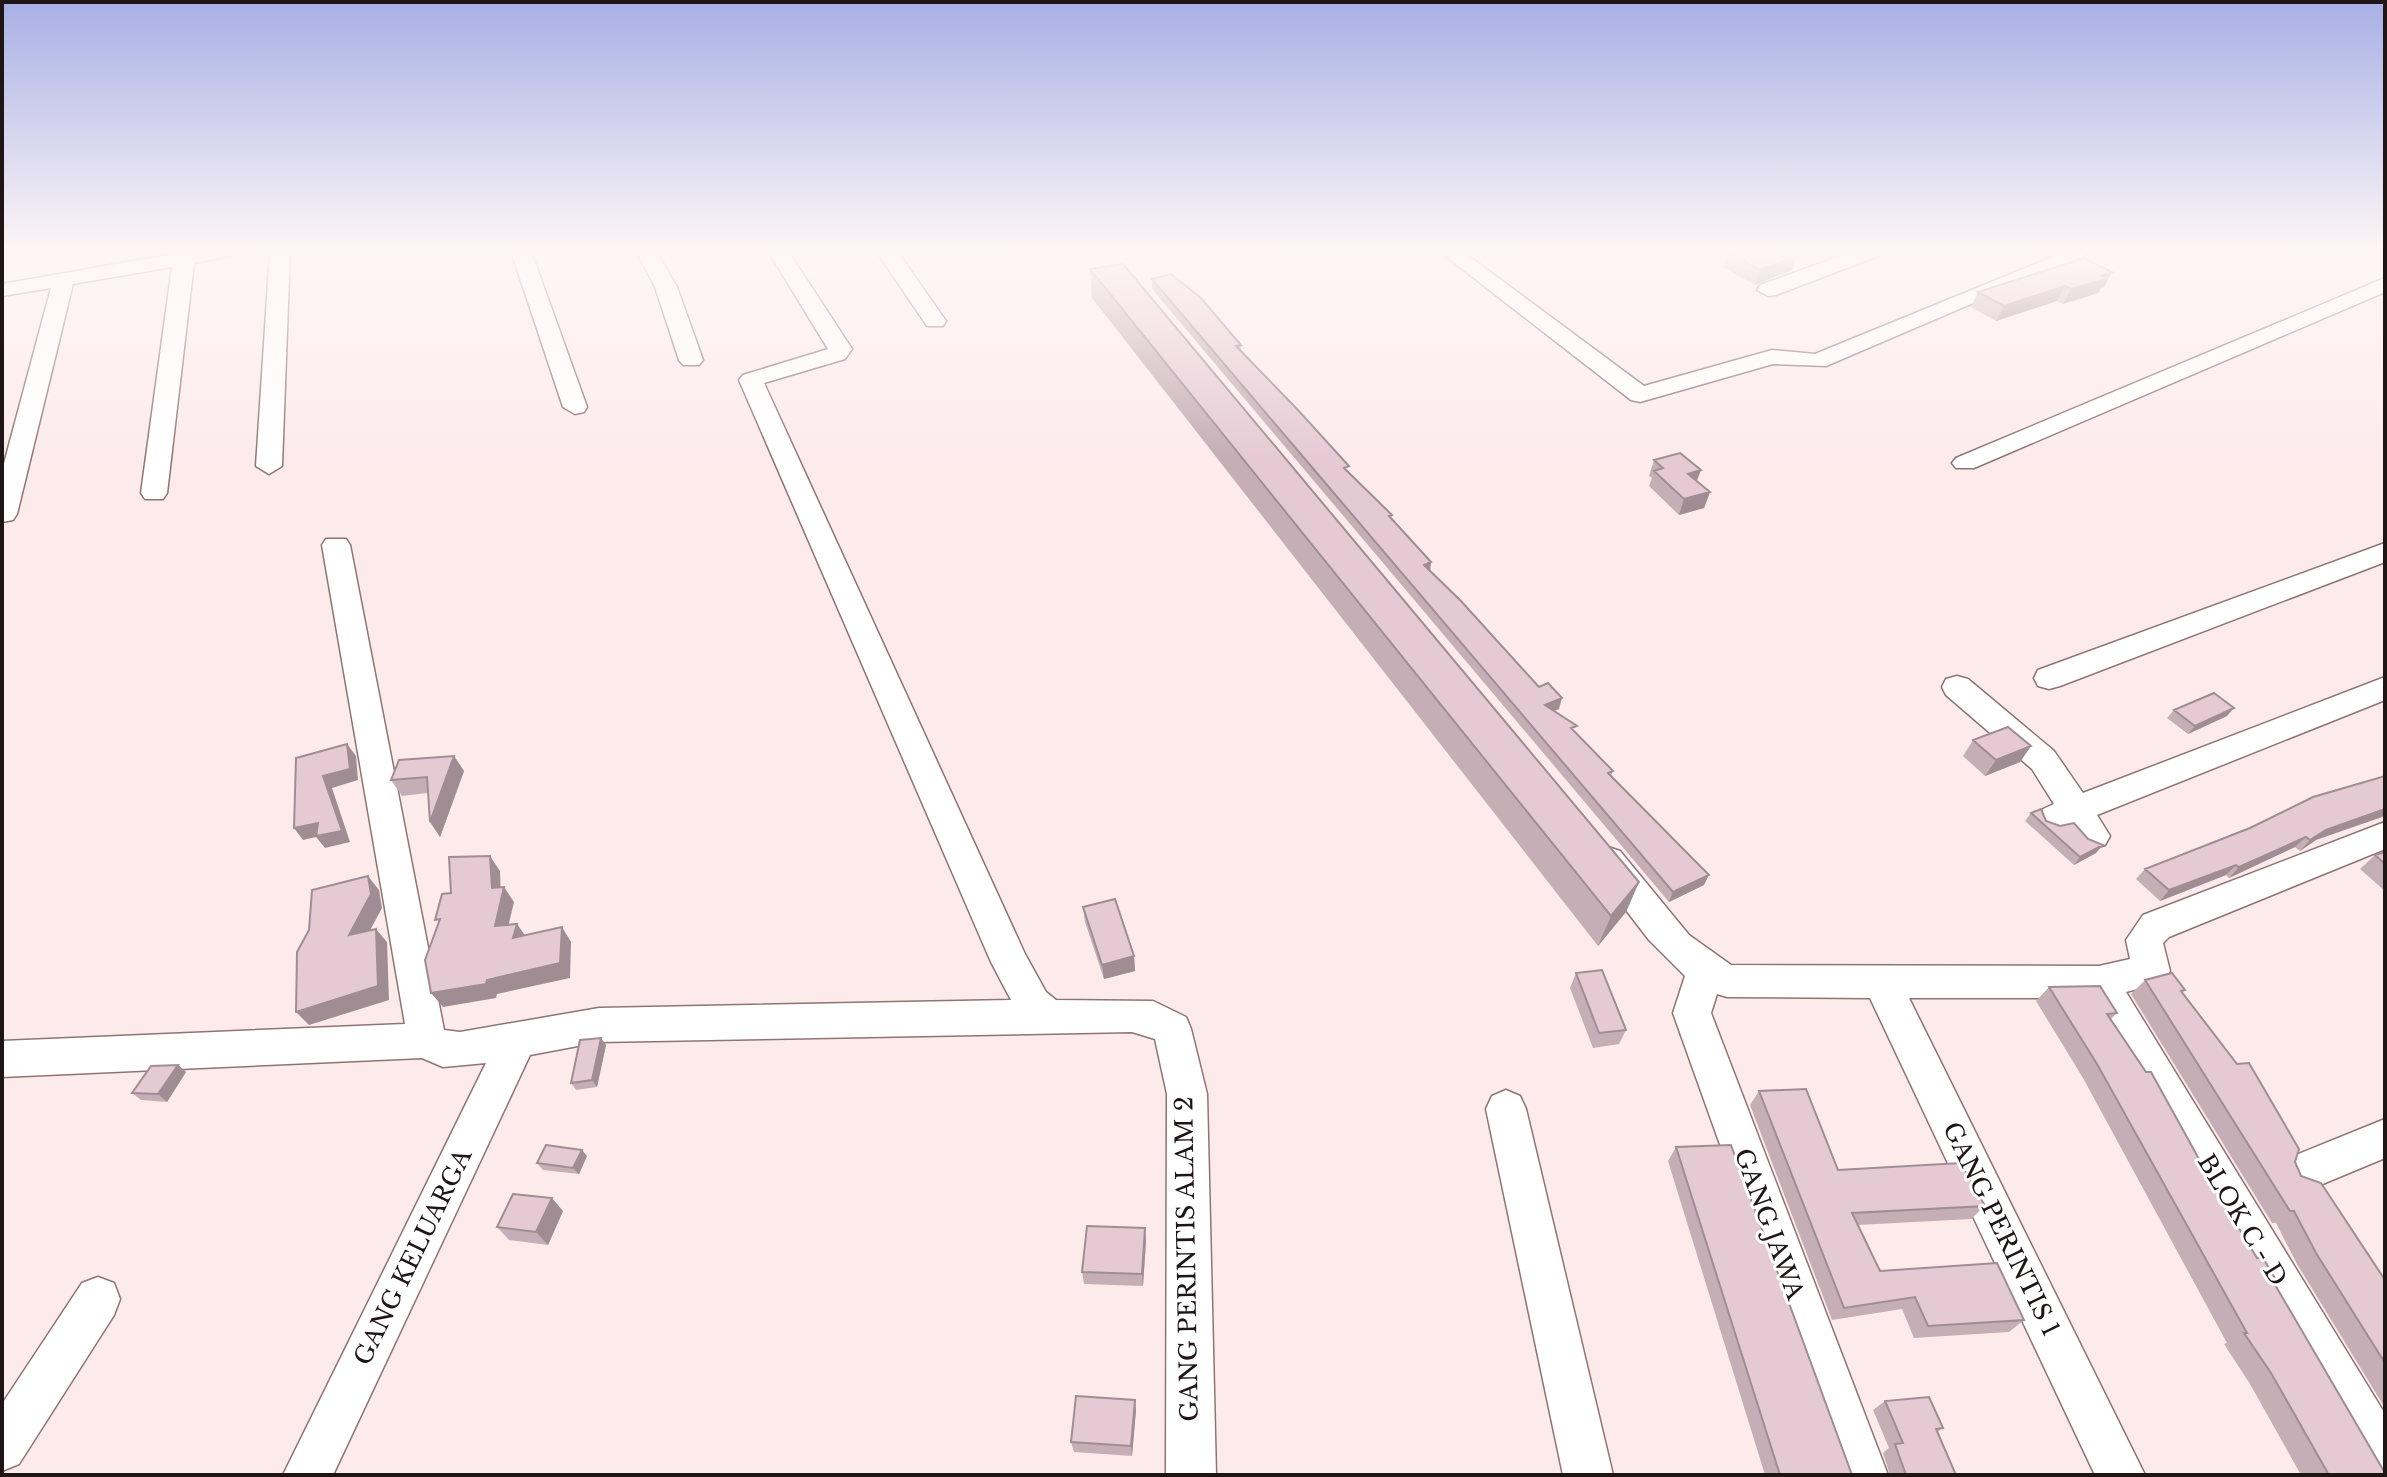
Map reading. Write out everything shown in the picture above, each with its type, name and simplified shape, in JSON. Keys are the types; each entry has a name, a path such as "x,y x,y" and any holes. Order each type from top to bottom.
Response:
{"street":[{"path":"4,514 54,320"},
{"path":"154,493 176,320"},
{"path":"269,466 276,320"},
{"path":"545,320 575,407"},
{"path":"677,320 691,360"},
{"path":"822,320 840,349 837,354 751,380 1010,962 1033,1004 1047,1015"},
{"path":"1539,320 1624,385 1643,395 1772,357 1818,361 1918,320"},
{"path":"1965,463 2301,320"},
{"path":"336,545 427,1040"},
{"path":"2049,678 2385,552"},
{"path":"1957,687 2043,760 2066,812 2093,836"},
{"path":"2066,812 2385,688"},
{"path":"1590,838 1705,972 1727,981 2099,982 2151,971 2144,940 2156,926 2385,835"},
{"name":"GANG JAWA","path":"1705,972 1692,1013 1863,1475"},
{"name":"GANG PERINTIS 1","path":"1882,982 2120,1475"},
{"name":"BLOK C - D","path":"2099,982 2385,1459"},
{"path":"2,1059 427,1040 443,1049 460,1050 599,1025 1047,1015"},
{"name":"GANG PERINTIS ALAM 2","path":"1047,1015 1132,1015 1153,1018 1172,1029 1187,1094 1191,1475"},
{"name":"GANG KELUARGA","path":"308,1475 518,1039"},
{"path":"1506,1109 1588,1475"},
{"path":"2301,1173 2385,1138"},
{"path":"2,1447 98,1299"}],"building":[{"path":"1131,320 1170,320 1639,882 1611,916"},
{"path":"1187,320 1220,320 1241,345 1236,346 1349,466 1344,468 1392,515 1389,516 1431,562 1424,565 1539,687 1548,683 1562,698 1545,705 1577,726 1571,728 1613,771 1608,773 1709,875 1673,892"},
{"path":"1680,453 1701,470 1688,474 1710,492 1684,499 1654,471 1663,468 1654,460"},
{"path":"2214,693 2234,708 2195,726 2174,710"},
{"path":"2008,727 2031,746 1996,760 1973,740"},
{"path":"347,744 350,769 323,776 342,831 316,836 318,823 294,828 296,758"},
{"path":"454,756 430,822 427,777 391,780 399,760"},
{"path":"2385,776 2385,809 2326,830 2310,840 2306,837 2239,867 2236,865 2169,890 2145,869 2250,828 2313,797"},
{"path":"2041,809 2046,821 2060,826 2074,823 2088,839 2103,845 2080,857 2031,813"},
{"path":"2385,852 2385,864 2375,855"},
{"path":"490,856 492,888 504,887 495,926 517,924 513,938 562,927 560,963 487,980 486,984 431,993 425,960 440,919 435,920 442,894 451,893 449,857"},
{"path":"368,876 371,894 349,935 376,929 378,986 296,1012 297,952 309,930 312,890"},
{"path":"1115,899 1134,956 1102,965 1083,907"},
{"path":"1602,970 1626,1030 1599,1033 1576,973"},
{"path":"2172,973 2185,990 2181,991 2237,1064 2249,1063 2299,1149 2295,1162 2301,1176 2321,1183 2385,1280 2385,1363 2316,1253 2294,1211 2290,1211 2145,980"},
{"path":"2100,986 2117,1013 2107,1014 2146,1072 2151,1072 2220,1197 2257,1258 2263,1258 2278,1283 2274,1283 2385,1475 2329,1475 2271,1373 2244,1333 2247,1333 2097,1064 2049,987"},
{"path":"601,1038 592,1080 571,1083 580,1040"},
{"path":"178,1065 158,1094 132,1093 151,1066"},
{"path":"1806,1089 1838,1170 1961,1163 1985,1206 1852,1213 1880,1271 1997,1263 2024,1320 1928,1326 1915,1297 1844,1308 1759,1091"},
{"path":"546,1145 582,1150 573,1168 537,1163"},
{"path":"1731,1145 1852,1475 1780,1475 1676,1147"},
{"path":"513,1194 552,1198 536,1232 497,1227"},
{"path":"1087,1226 1145,1228 1142,1274 1082,1272"},
{"path":"1076,1396 1135,1400 1131,1446 1071,1442"},
{"path":"1929,1397 1943,1428 1936,1429 1956,1475 1906,1475 1895,1444 1903,1443 1885,1401"}]}
